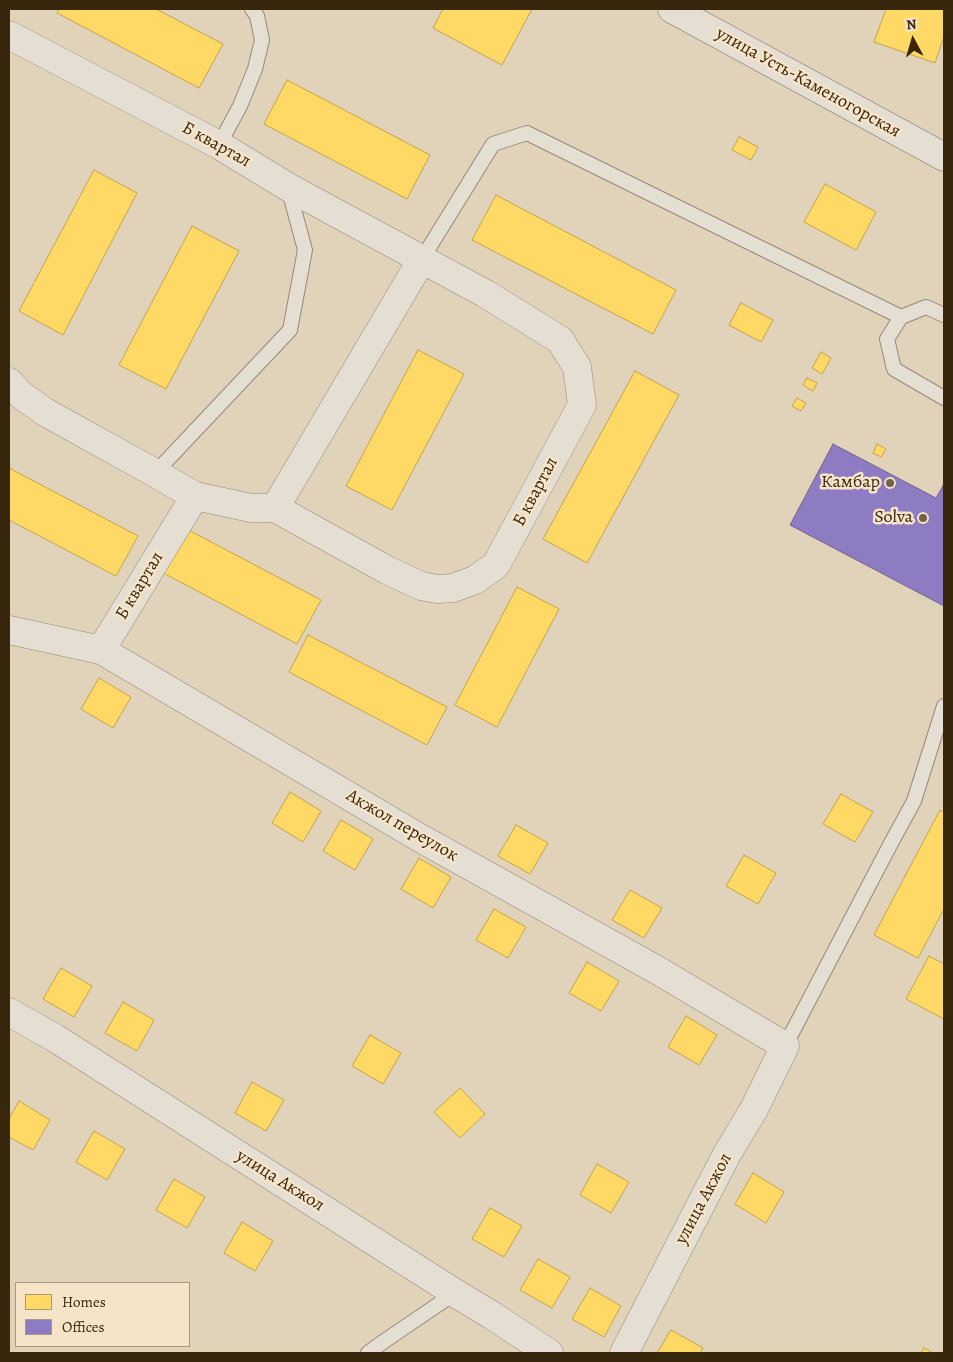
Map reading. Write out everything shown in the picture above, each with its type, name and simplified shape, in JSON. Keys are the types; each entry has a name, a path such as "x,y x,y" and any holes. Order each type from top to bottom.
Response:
{"street":[{"name":"улица Усть-Каменогорская","path":"672,9 944,157"},
{"name":"Б квартал","path":"9,35 219,145 288,187 486,294 560,340 577,367 582,404 496,565 475,580 453,588 436,589 421,586 387,570 275,508 251,508 195,496 155,472 44,412 21,395 9,382"},
{"path":"275,508 422,259"},
{"name":"Б квартал","path":"101,650 195,496"},
{"name":"Акжол переулок","path":"9,630 101,650 420,838 657,970 786,1046"},
{"name":"улица Акжол","path":"9,1012 63,1043 493,1316 548,1353"},
{"name":"улица Акжол","path":"624,1353 727,1154 754,1109 786,1046"}],"lane":[{"path":"219,145 240,106 254,69 262,40 257,16 252,9"},
{"path":"422,259 494,144 526,133 901,317"},
{"path":"155,472 290,330 305,250 288,187"},
{"path":"944,315 926,307 901,317 887,339 894,369 944,398"},
{"path":"786,1046 914,801 944,706"},
{"path":"368,1353 455,1293"}],"building: Homes":[{"path":"59,9 156,9 223,44 199,88 57,13"},
{"path":"443,9 532,9 502,65 433,28"},
{"path":"886,9 944,9 944,36 935,63 874,42"},
{"path":"287,80 430,155 407,199 264,124"},
{"path":"739,137 758,147 751,160 732,150"},
{"path":"94,170 137,193 63,335 19,311"},
{"path":"825,184 876,212 856,250 804,222"},
{"path":"496,195 676,290 653,334 472,240"},
{"path":"192,226 239,251 166,389 119,365"},
{"path":"741,303 773,320 761,342 729,325"},
{"path":"418,350 464,374 392,510 346,486"},
{"path":"821,352 831,358 822,374 812,368"},
{"path":"635,371 679,395 587,563 543,539"},
{"path":"807,378 817,383 813,391 803,385"},
{"path":"797,398 806,403 801,411 792,406"},
{"path":"877,444 886,449 881,457 873,453"},
{"path":"9,468 138,536 116,576 9,520"},
{"path":"179,525 321,600 297,644 156,569"},
{"path":"517,587 559,609 497,727 455,705"},
{"path":"308,635 447,707 427,745 289,672"},
{"path":"99,678 131,697 113,728 81,709"},
{"path":"290,792 321,811 303,842 272,823"},
{"path":"841,794 873,812 855,842 823,824"},
{"path":"940,810 944,812 944,909 918,958 874,935"},
{"path":"341,820 373,839 355,870 323,851"},
{"path":"516,825 548,843 530,874 498,856"},
{"path":"744,855 776,873 758,904 726,886"},
{"path":"419,858 451,877 433,908 401,889"},
{"path":"630,890 662,908 644,938 612,920"},
{"path":"494,909 526,927 508,958 476,940"},
{"path":"929,956 944,964 944,1019 906,999"},
{"path":"587,962 619,981 601,1011 569,993"},
{"path":"61,968 92,986 74,1017 43,999"},
{"path":"123,1002 154,1020 137,1051 105,1033"},
{"path":"686,1016 717,1035 699,1065 668,1047"},
{"path":"370,1035 401,1053 383,1084 352,1066"},
{"path":"252,1082 284,1100 266,1131 235,1113"},
{"path":"460,1088 485,1114 460,1138 434,1112"},
{"path":"19,1101 50,1120 33,1150 9,1137 9,1119"},
{"path":"94,1131 125,1149 107,1180 76,1162"},
{"path":"597,1164 629,1182 611,1213 580,1195"},
{"path":"753,1173 784,1192 766,1223 735,1204"},
{"path":"174,1179 205,1197 187,1228 156,1210"},
{"path":"490,1208 522,1226 504,1257 472,1239"},
{"path":"242,1222 273,1241 255,1271 224,1253"},
{"path":"538,1259 570,1277 552,1308 520,1290"},
{"path":"590,1288 621,1306 604,1337 572,1319"},
{"path":"671,1330 703,1348 700,1353 657,1353"},
{"path":"924,1348 933,1353 921,1353"}],"building: Offices":[{"path":"833,444 936,498 944,484 944,606 790,525"}],"place":[{"name":"Камбар","path":"890,483"},
{"name":"Solva","path":"923,518"}]}
